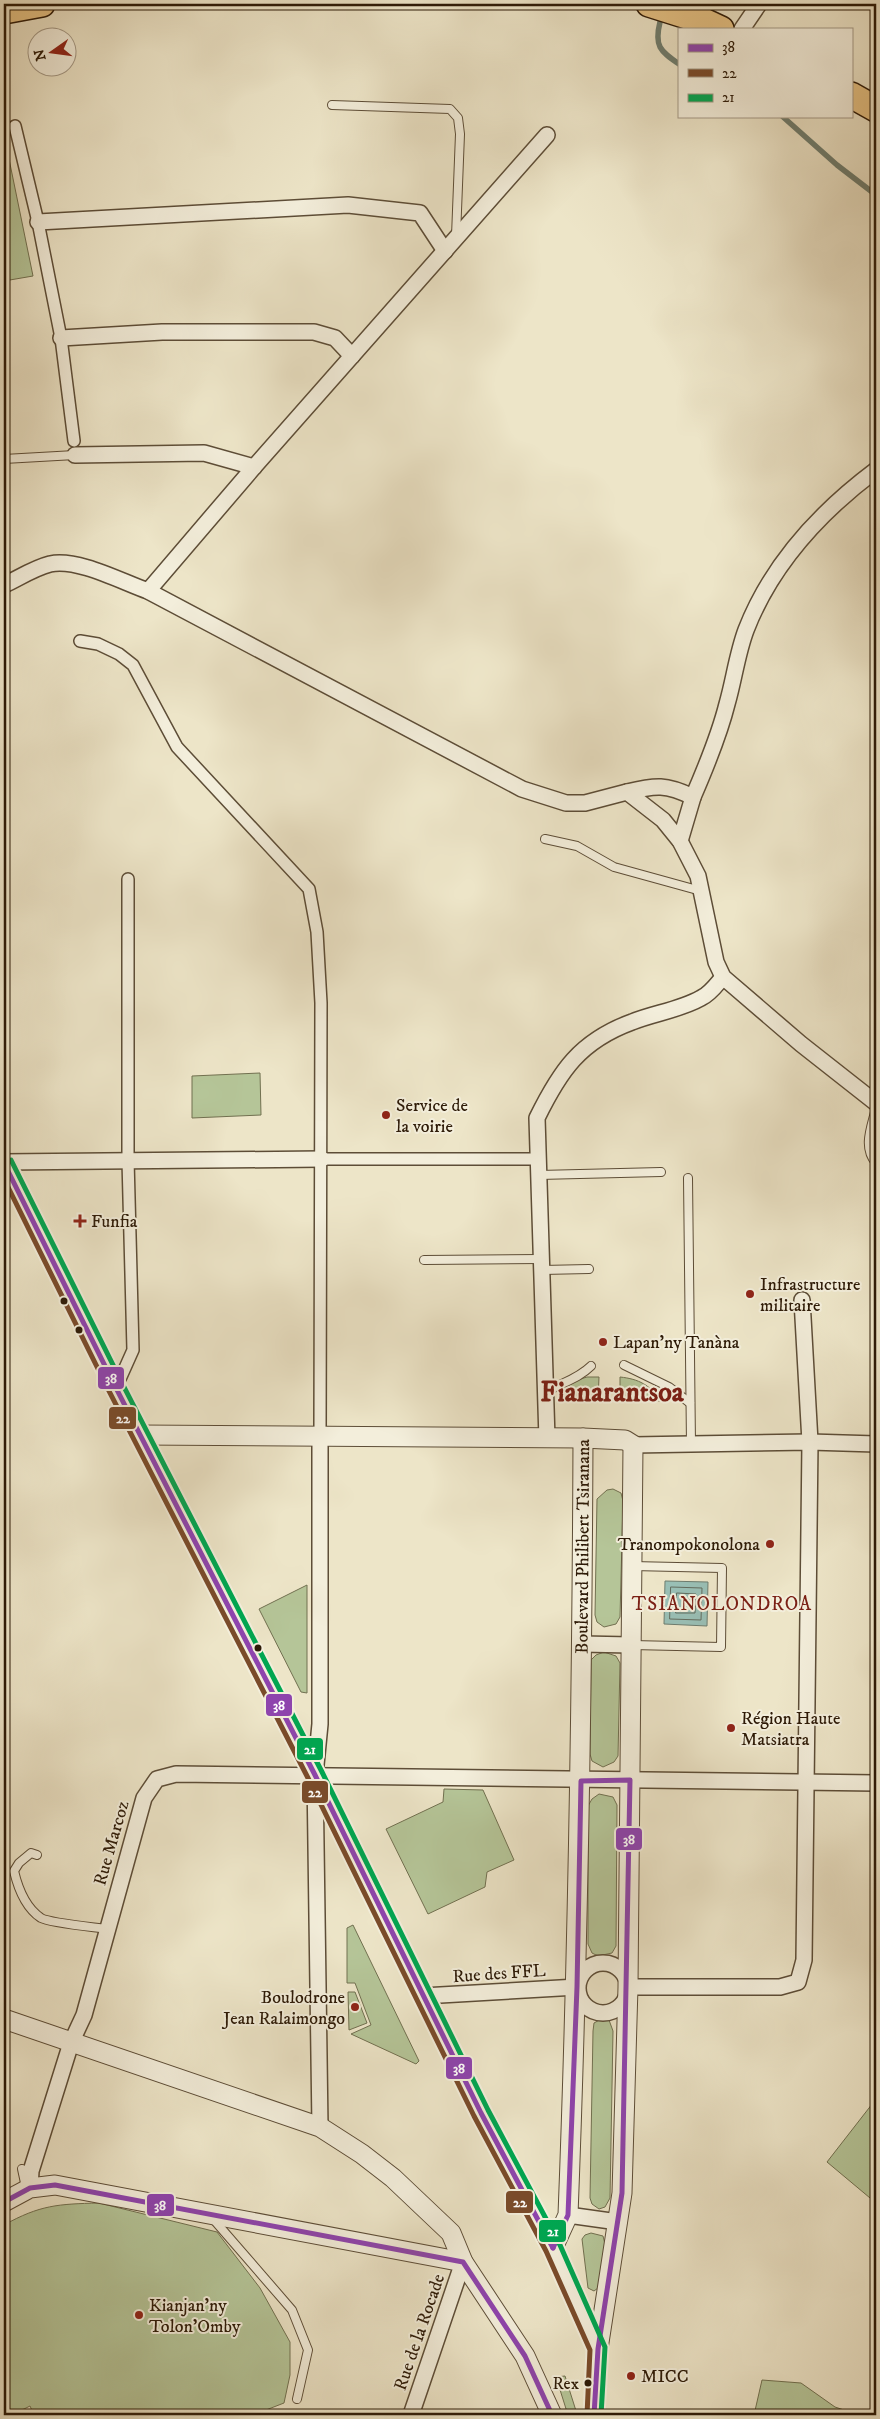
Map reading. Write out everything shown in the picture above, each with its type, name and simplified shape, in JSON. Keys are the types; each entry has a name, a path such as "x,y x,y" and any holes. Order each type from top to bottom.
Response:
{"main road":[{"path":"4,11 42,4"},
{"path":"649,4 706,22 718,28"}],"street":[{"path":"743,28 759,4"},
{"path":"15,126 38,222 61,338 75,448 204,452 254,467"},
{"path":"148,591 254,467 547,135"},
{"path":"38,222 348,205 420,213 445,251"},
{"path":"61,338 162,332 314,332 335,338 352,356"},
{"path":"680,840 694,797 716,743 746,631 768,585 807,530 841,496 876,470"},
{"path":"4,585 51,564 72,564 148,591 522,789 566,803 585,803 654,785 672,787 694,797"},
{"path":"80,641 98,644 119,654 133,665 177,747 309,889 317,932 321,1004 322,1159 320,1724 315,1775 320,2128"},
{"path":"627,792 663,820 680,840 698,876 716,962 724,977 801,1044 876,1103"},
{"path":"116,1388 133,1350 128,1160 128,878"},
{"path":"547,1439 537,1118 554,1082 573,1058 595,1040 632,1022 702,998 724,977"},
{"path":"538,1159 128,1160 4,1163 8,1183 116,1388 315,1775 481,2113 553,2248 598,2349"},
{"path":"628,1987 780,1987 798,1982 804,1960 810,1442 802,1300"},
{"path":"140,1435 583,1438"},
{"name":"Boulevard Philibert Tsiranana","path":"553,2248 568,2215 577,1986 581,1780 583,1438 625,1440 633,1445"},
{"path":"594,2415 598,2349 622,2193 628,1987 633,1445 810,1442 876,1444"},
{"path":"582,1644 631,1646"},
{"name":"Rue Marcoz","path":"29,2189 31,2171 71,2043 84,2015 106,1929 144,1798 157,1779 176,1774 876,1783"},
{"path":"600,1963 616,1966 626,1979 628,1987 623,2002 617,2008 601,2013 586,2006 581,2000 577,1986 586,1969 600,1963"},
{"name":"Rue des FFL","path":"423,1996 577,1986"},
{"path":"4,2019 320,2128 362,2154 393,2178 451,2233 464,2262 525,2356 552,2415"},
{"path":"4,2202 29,2189 56,2185 464,2262"},
{"path":"568,2215 618,2222"},
{"name":"Rue de la Rocade","path":"410,2415 464,2262"}],"lane":[{"path":"332,105 450,109 454,113 458,118 460,134 456,238"},
{"path":"4,460 75,448"},
{"path":"545,839 577,846 614,867 672,885 701,891"},
{"path":"876,1108 868,1144 870,1156 876,1163"},
{"path":"539,1175 661,1172"},
{"path":"688,1178 691,1444"},
{"path":"424,1260 542,1264 589,1269"},
{"path":"624,1365 669,1387 690,1403"},
{"path":"545,1392 563,1382 581,1376 591,1366"},
{"path":"631,1646 721,1647 722,1607 722,1568 632,1566"},
{"path":"37,1854 31,1854 19,1863 14,1871 17,1883 27,1904 42,1918 106,1929"},
{"path":"22,2169 29,2189"},
{"path":"208,2214 229,2234 292,2310 308,2350 297,2399"}],"green space":[{"path":"9,159 33,276 4,281 4,160"},
{"path":"260,1073 261,1115 192,1118 192,1076"},
{"path":"587,1377 599,1377 598,1400 558,1399 570,1385"},
{"path":"620,1377 633,1379 644,1384 661,1401 620,1400"},
{"path":"613,1489 621,1493 623,1501 620,1617 616,1624 604,1627 597,1622 595,1615 597,1499 607,1490"},
{"path":"307,1585 307,1693 301,1692 259,1609"},
{"path":"604,1652 616,1656 620,1663 618,1756 614,1762 603,1767 592,1761 590,1754 591,1660 596,1655"},
{"path":"444,1789 483,1790 514,1860 487,1872 485,1887 428,1914 386,1829 443,1802"},
{"path":"599,1794 613,1797 617,1805 616,1946 612,1953 598,1956 592,1953 588,1944 588,1806 592,1799"},
{"path":"353,1925 419,2061 416,2064 351,2034 371,2025 355,1983 347,1983 347,1928"},
{"name":"Boulodrone Jean Ralaimongo","path":"348,1992 355,1992 367,2023 349,2030"},
{"path":"603,2018 609,2020 613,2031 610,2198 605,2207 599,2209 592,2204 590,2198 593,2031 594,2023"},
{"path":"876,2099 876,2203 827,2162"},
{"name":"Kianjan'ny Tolon'Omby","path":"99,2203 217,2232 260,2288 290,2342 290,2375 284,2403 253,2415 34,2415 30,2406 12,2415 4,2399 4,2225 28,2213 50,2207"},
{"path":"591,2233 603,2236 605,2244 598,2288 594,2291 588,2288 582,2239 585,2235"},
{"path":"565,2376 577,2414 567,2412 556,2377"},
{"path":"762,2380 801,2383 835,2407 859,2415 754,2415"}],"water":[{"path":"665,1581 708,1582 707,1626 664,1624"}],"waterway":[{"path":"660,22 658,30 660,47 678,63"},
{"path":"784,118 837,165 876,195"}],"transit line":[{"name":"21","path":"11,1160 123,1385 322,1772 488,2110 560,2245 605,2347 601,2415"},
{"name":"38","path":"4,1163 116,1388 315,1775 481,2113 553,2248"},
{"name":"22","path":"4,1179 109,1391 308,1778 474,2116 546,2251 590,2350 587,2415"},
{"name":"38","path":"553,2248 568,2215 577,1987 581,1781 630,1780 622,2193 598,2349 594,2415"},
{"name":"38","path":"4,2202 30,2188 55,2185 463,2262 525,2356 552,2415"}],"place":[{"name":"Service de la voirie","path":"386,1115"},
{"name":"Funfia","path":"80,1221"},
{"name":"Infrastructure militaire","path":"750,1294"},
{"name":"Lapan'ny Tanàna","path":"603,1342"},
{"name":"Tranompokonolona","path":"770,1544"},
{"name":"Région Haute Matsiatra","path":"731,1728"},
{"name":"Boulodrone Jean Ralaimongo","path":"355,2007"},
{"name":"Kianjan'ny Tolon'Omby","path":"139,2315"},
{"name":"MICC","path":"631,2376"},
{"name":"Rex","path":"588,2383"}],"district":[{"name":"Fianarantsoa","path":"612,1391"},
{"name":"TSIANOLONDROA","path":"722,1603"}]}
